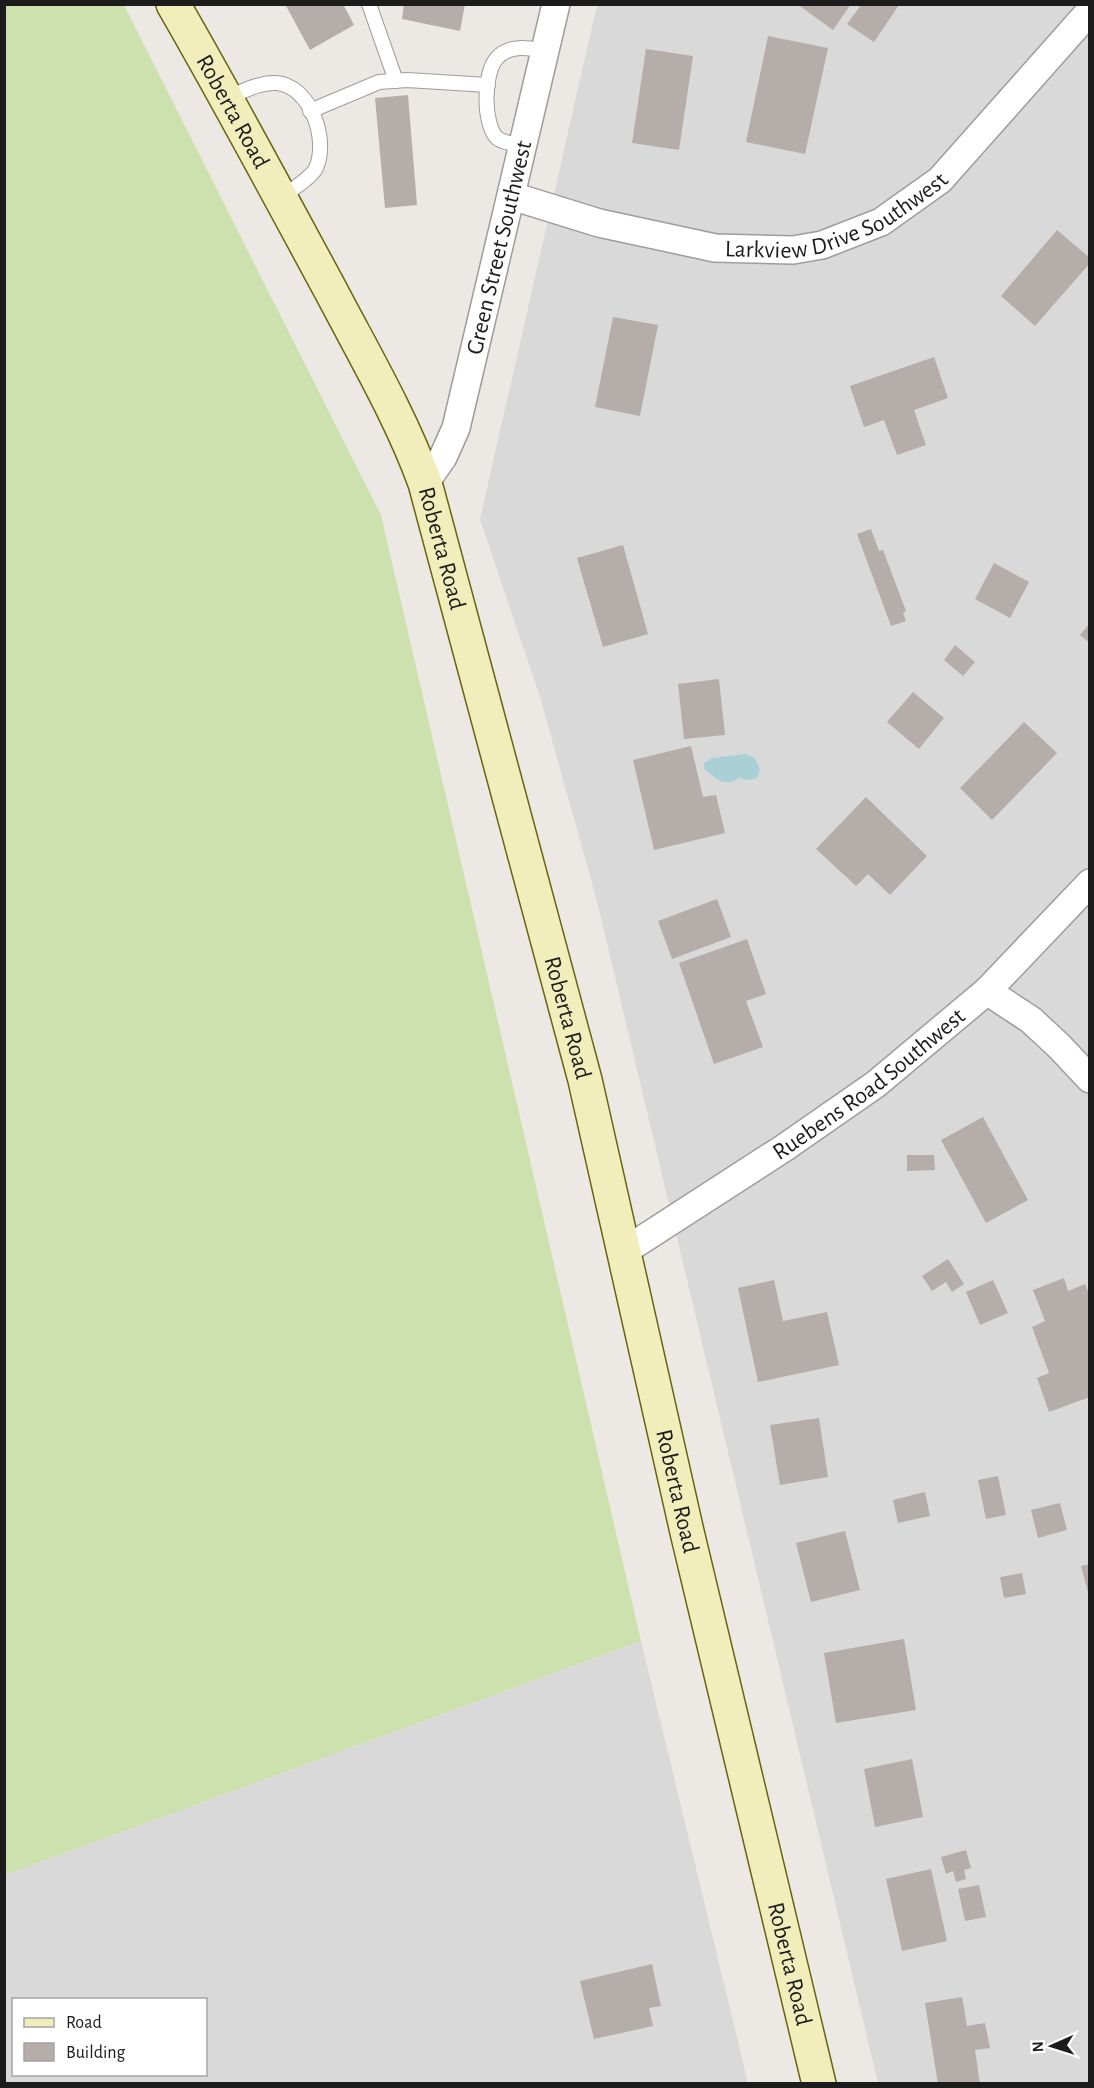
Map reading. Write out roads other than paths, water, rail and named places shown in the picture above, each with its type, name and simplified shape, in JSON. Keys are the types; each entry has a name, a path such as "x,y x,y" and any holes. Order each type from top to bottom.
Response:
{"street":[{"name":"Roberta Road","path":"173,4 227,98 374,373 415,455 425,483 585,1080 687,1532 819,2084"},
{"name":"Green Street Southwest","path":"425,483 443,457 456,428 556,4"},
{"name":"Larkview Drive Southwest","path":"512,196 599,223 715,248 793,250 822,245 881,222 940,180 1089,11"},
{"name":"Ruebens Road Southwest","path":"623,1252 784,1148 876,1084 987,991 1089,883"},
{"path":"987,991 1031,1020 1089,1079"}],"lane":[{"path":"369,4 396,81"},
{"path":"524,146 500,140 492,132 488,116 490,72 496,58 507,51 524,47 545,51"},
{"path":"310,111 379,82 488,85"},
{"path":"227,98 258,85 276,83 293,87 305,99 320,134 321,150 315,170 281,198"}],"water":[{"path":"746,754 755,758 760,769 757,778 749,780 740,778 724,782 704,769 704,763 712,758"}]}
